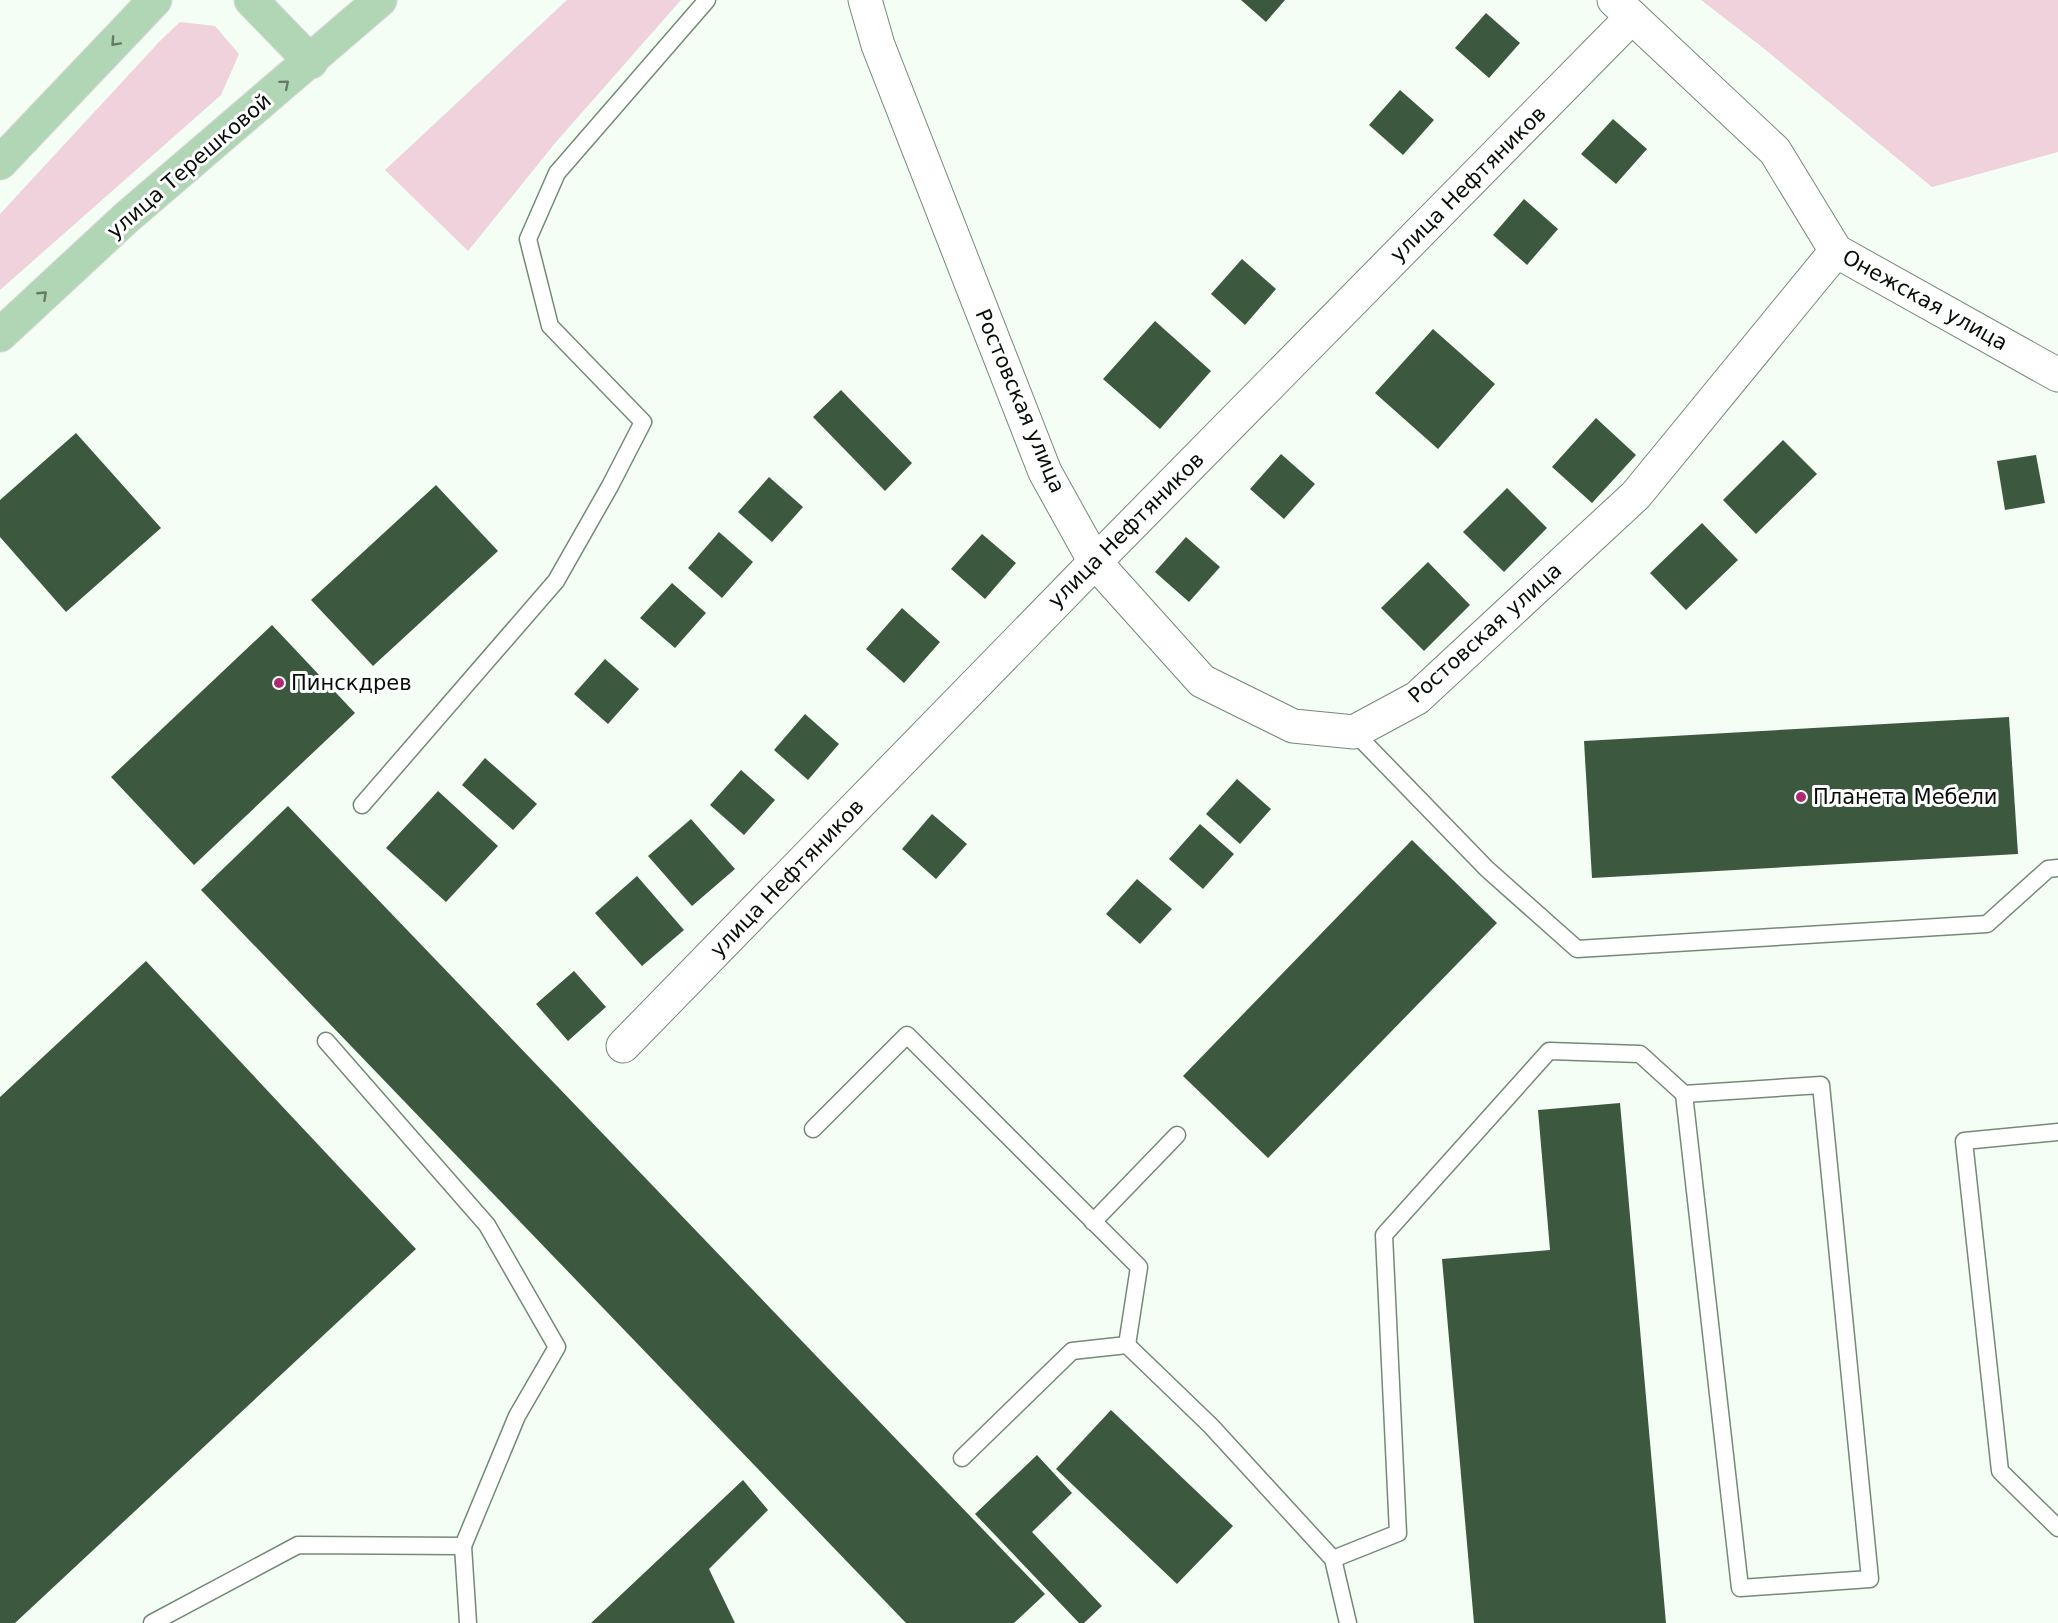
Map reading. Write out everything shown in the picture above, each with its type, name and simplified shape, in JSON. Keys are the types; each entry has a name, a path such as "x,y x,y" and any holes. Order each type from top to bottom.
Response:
{"main road":[{"path":"0,163 155,0"},
{"path":"251,0 311,62"},
{"name":"улица Терешковой","path":"0,335 126,218 311,62 380,0"}],"street":[{"name":"Ростовская улица","path":"865,0 878,45 1045,472 1095,562 1202,681 1293,726 1354,732 1417,698 1636,495 1836,251"},
{"name":"улица Нефтяников","path":"623,1046 1095,562 1623,9"},
{"name":"Онежская улица","path":"1623,9 1775,151 1836,251 2058,375"}],"lane":[{"path":"362,805 556,581 643,422 550,326 528,238 557,173 707,0"},
{"path":"1354,732 1487,869 1576,949 1987,924 2048,869 2058,868"},
{"path":"813,1129 907,1035 1138,1267 1127,1345"},
{"path":"326,1041 487,1225 557,1347 517,1416 463,1546 468,1623"},
{"path":"1333,1559 1398,1533 1384,1235 1548,1051 1640,1054 1684,1094 1740,1588 1870,1579 1821,1085 1684,1094"},
{"path":"2058,1132 1964,1141 2000,1471 2058,1528"},
{"path":"1093,1222 1177,1135"},
{"path":"1127,1345 1211,1426 1333,1559 1348,1623"},
{"path":"962,1458 1072,1351 1127,1345"},
{"path":"152,1623 297,1545 463,1546"}],"shaded area":[{"path":"567,0 681,0 556,142 468,251 385,170"},
{"path":"1701,0 2058,0 2058,152 1932,187 1762,47"},
{"path":"180,22 215,26 239,54 221,95 0,290 0,214"}],"building":[{"path":"1241,0 1285,0 1266,22"},
{"path":"1486,13 1520,43 1489,78 1455,48"},
{"path":"1400,90 1434,120 1403,155 1369,125"},
{"path":"1613,119 1647,149 1616,184 1581,154"},
{"path":"1524,199 1558,229 1527,265 1493,235"},
{"path":"1242,259 1276,289 1245,325 1211,294"},
{"path":"1155,321 1211,371 1160,429 1103,379"},
{"path":"1433,329 1495,384 1438,449 1375,393"},
{"path":"841,390 912,463 885,491 813,417"},
{"path":"1596,418 1636,455 1592,503 1552,467"},
{"path":"76,433 161,528 66,612 0,537 0,500"},
{"path":"1783,440 1817,474 1756,534 1723,500"},
{"path":"1281,454 1315,484 1284,519 1250,489"},
{"path":"2036,455 2045,503 2005,510 1997,461"},
{"path":"769,477 803,507 772,542 738,512"},
{"path":"436,485 498,551 373,666 311,600"},
{"path":"1507,488 1547,528 1504,572 1463,532"},
{"path":"1702,523 1738,560 1686,610 1650,573"},
{"path":"719,532 753,562 722,598 688,568"},
{"path":"982,534 1016,563 985,599 951,569"},
{"path":"1186,537 1220,567 1189,602 1155,572"},
{"path":"1428,562 1470,605 1424,651 1381,608"},
{"path":"672,583 706,613 675,648 640,618"},
{"path":"902,608 940,642 904,683 866,649"},
{"path":"272,625 355,713 194,865 111,777"},
{"path":"605,659 639,689 608,724 574,694"},
{"path":"805,714 839,744 808,780 774,750"},
{"name":"Планета Мебели","path":"2009,717 2018,854 1592,878 1584,741"},
{"path":"485,758 537,804 513,830 462,785"},
{"path":"741,770 775,800 744,835 710,805"},
{"path":"1237,779 1271,809 1240,844 1206,814"},
{"path":"438,791 498,846 446,902 386,848"},
{"path":"288,806 1045,1594 1014,1623 906,1623 201,890"},
{"path":"932,814 967,844 936,879 902,849"},
{"path":"691,819 735,869 692,906 648,856"},
{"path":"1200,824 1234,854 1203,889 1169,859"},
{"path":"1412,840 1497,923 1268,1158 1183,1076"},
{"path":"637,876 684,930 642,966 595,913"},
{"path":"1137,879 1172,909 1140,944 1106,914"},
{"path":"146,961 416,1249 15,1623 0,1623 0,1097"},
{"path":"574,971 606,1007 568,1041 536,1004"},
{"path":"1620,1103 1666,1623 1474,1623 1442,1259 1550,1250 1538,1110"},
{"path":"1111,1410 1233,1526 1177,1584 1056,1469"},
{"path":"1037,1455 1072,1493 1032,1532 1102,1606 1084,1623 1079,1623 975,1514"},
{"path":"743,1480 768,1510 709,1569 735,1623 591,1623"}],"place":[{"name":"Пинскдрев","path":"279,683"},
{"name":"Планета Мебели","path":"1801,797"}]}
